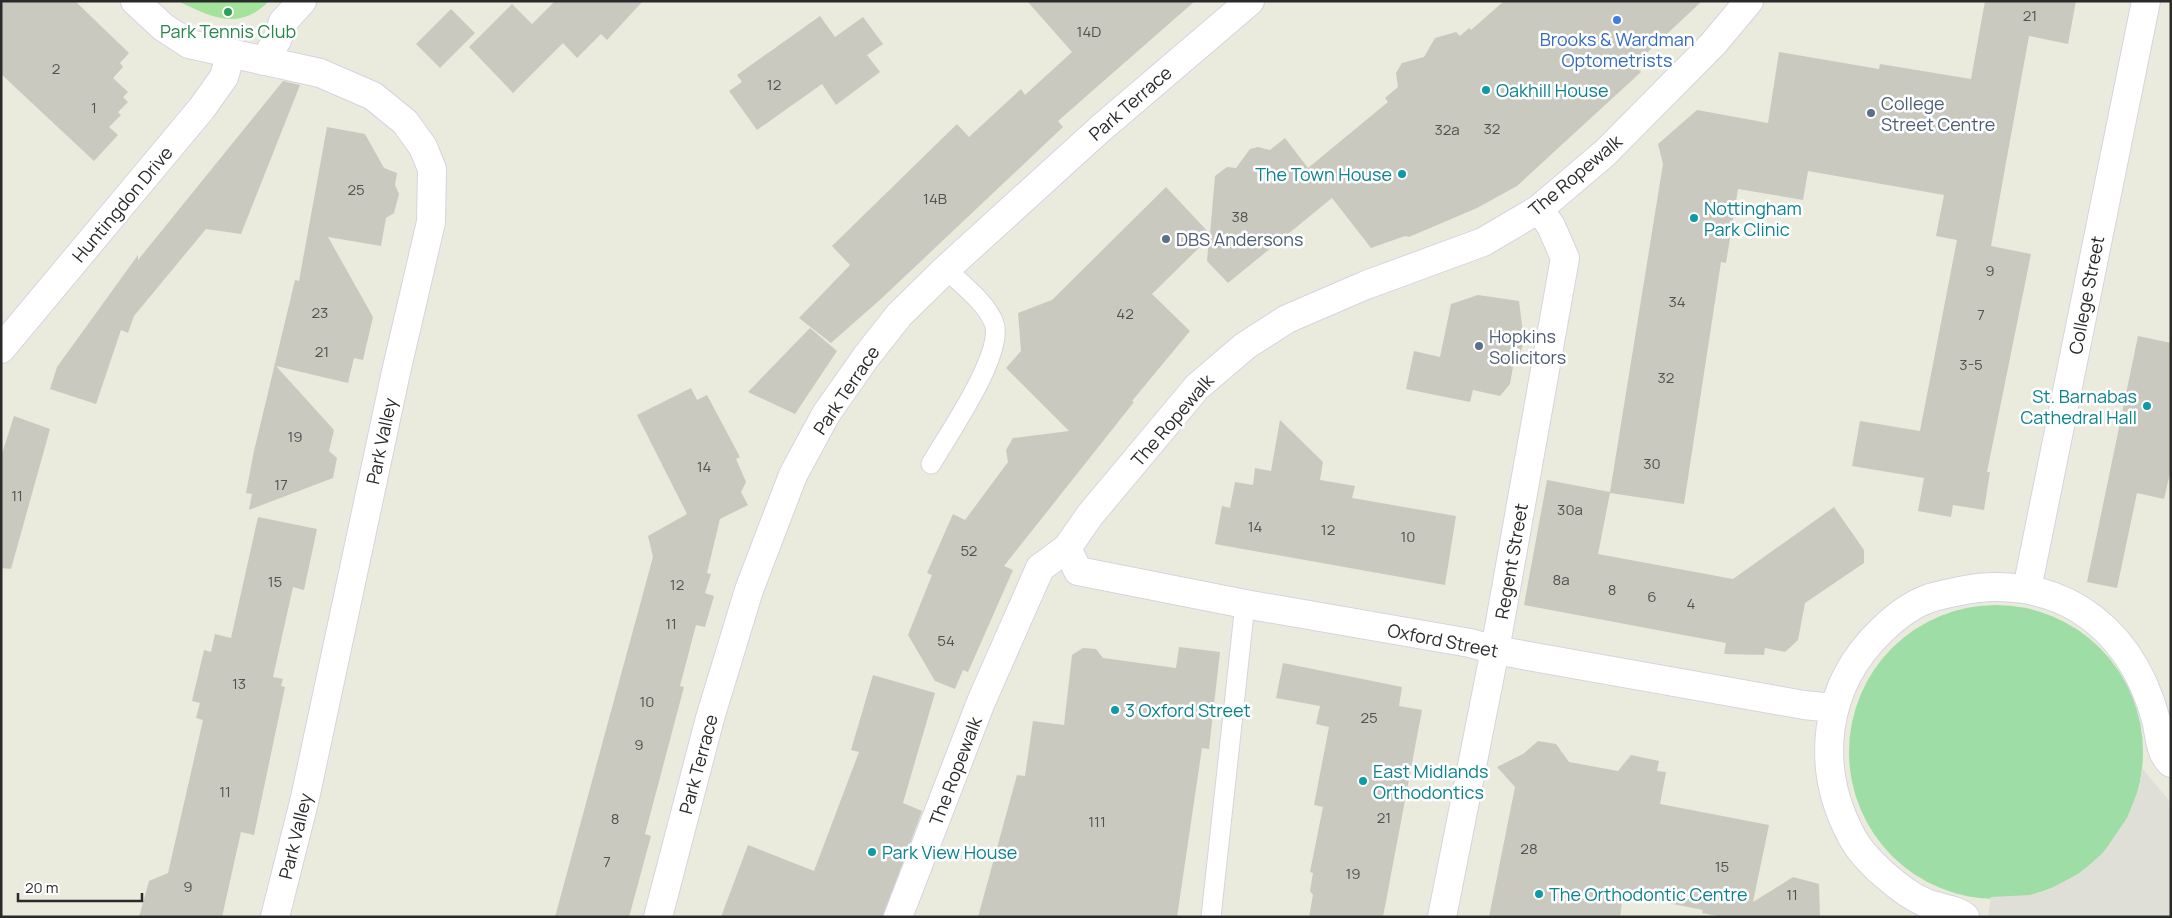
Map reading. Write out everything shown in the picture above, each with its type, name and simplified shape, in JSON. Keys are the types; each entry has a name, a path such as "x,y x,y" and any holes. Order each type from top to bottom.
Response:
{"street":[{"name":"Park Valley","path":"135,1 163,27 189,44 320,73 373,96 405,122 423,147 432,169 431,222 396,372 305,798 275,917"},
{"path":"264,61 277,40 283,22 302,1"},
{"name":"Park Terrace","path":"658,917 721,682 749,590 793,475 826,414 866,357 899,315 946,269 1100,129 1250,1"},
{"name":"The Ropewalk","path":"898,917 981,702 1040,568 1067,548 1090,515 1197,387 1245,346 1287,319 1340,296 1483,242 1539,209 1605,153 1713,44 1749,1"},
{"name":"College Street","path":"2027,589 2146,1"},
{"name":"Huntingdon Drive","path":"1,349 202,108 224,77 231,53"},
{"name":"Regent Street","path":"1442,917 1495,650 1565,258 1551,226 1539,209"},
{"name":"Oxford Street","path":"1067,548 1078,570 1245,604 1470,643 1495,650 1804,705 1833,708"},
{"path":"1965,916 1926,903 1890,881 1853,840 1837,806 1828,767 1833,708 1847,674 1866,645 1894,618 1929,598 1982,586 2027,589 2058,599 2079,610 2104,628 2119,643 2136,668 2147,690 2161,747 2171,763"}],"lane":[{"path":"931,464 983,374 994,344 994,324 986,310 946,269"},
{"path":"1211,917 1245,604"}],"green space":[{"name":"Park Tennis Club","path":"178,1 269,1 258,11 247,16 225,19 202,12"},
{"path":"1996,605 2025,608 2052,617 2077,630 2100,648 2118,671 2131,696 2140,723 2143,752 2140,781 2131,808 2118,833 2100,856 2077,874 2052,887 2025,896 1996,899 1967,896 1940,887 1915,874 1892,856 1874,833 1861,808 1852,781 1849,752 1852,723 1861,696 1874,671 1892,648 1915,630 1940,617 1967,608"}],"shaded area":[{"path":"2142,768 2171,803 2171,917 1988,917 1991,897 2030,895 2046,891 2080,873 2103,853 2127,818 2139,788"}],"building":[{"path":"1,1 75,1 129,53 120,63 123,67 113,78 128,92 123,97 128,102 118,112 121,115 109,127 118,135 94,161 1,74"},
{"path":"555,1 643,1 607,40 601,34 577,58 563,43 513,93 469,47 512,4 532,24"},
{"path":"1027,1 1195,1 1058,121 1063,127 882,298 831,343 799,318 850,265 832,246 957,124 969,137 1021,89 1025,95 1072,52"},
{"path":"1504,1 1702,1 1634,65 1641,72 1517,186 1477,208 1409,237 1405,236 1371,248 1332,198 1228,283 1207,261 1209,238 1152,294 1190,331 1132,401 1134,402 1004,566 1013,570 968,672 963,670 955,689 935,681 908,635 932,575 927,573 953,514 965,520 1008,462 1006,450 1013,438 1069,431 1006,368 1021,351 1018,313 1052,300 1166,187 1210,234 1215,176 1227,167 1236,168 1250,149 1258,147 1270,150 1285,138 1308,168 1388,102 1385,98 1398,87 1396,73 1402,63 1424,57 1435,38 1456,32 1460,36 1469,28 1471,30"},
{"path":"1985,1 2076,1 2068,44 2029,36 2011,135 1991,246 2031,254 1987,472 1990,472 1984,510 1953,505 1951,517 1918,511 1924,478 1852,466 1860,421 1920,431 1957,240 1936,236 1944,195 1808,171 1803,200 1738,189 1726,263 1721,262 1684,504 1610,493 1598,554 1733,579 1834,507 1864,550 1864,563 1805,603 1798,640 1785,652 1765,648 1764,655 1724,654 1726,643 1524,605 1547,480 1610,492 1663,164 1658,144 1697,110 1768,123 1779,52 1879,69 1880,64 1971,79"},
{"path":"451,9 475,33 440,68 416,44"},
{"path":"820,16 835,37 863,17 883,44 867,55 880,72 836,105 822,84 757,130 729,91 742,82 737,75"},
{"path":"283,81 300,85 241,234 206,229 134,316 128,333 121,330 96,404 50,389 57,367 138,255 138,260"},
{"path":"327,127 365,134 384,168 397,173 395,185 399,194 394,213 386,218 381,246 328,237 373,317 363,360 354,358 348,383 276,366 334,430 329,451 337,458 333,478 249,510 252,494 246,493 254,451 295,280 299,281"},
{"name":"Hopkins Solicitors","path":"1478,295 1519,301 1524,341 1518,361 1514,361 1510,384 1500,396 1473,390 1470,402 1406,389 1414,351 1440,357 1451,304"},
{"path":"810,328 837,351 795,414 748,392"},
{"name":"St. Barnabas Cathedral Hall","path":"2138,336 2171,343 2171,469 2164,499 2137,493 2117,588 2087,582"},
{"path":"691,388 697,400 707,395 740,457 736,459 746,482 741,492 748,505 720,519 707,573 711,574 705,593 714,596 705,627 696,625 680,686 684,687 645,834 651,836 629,917 555,917 653,557 648,536 687,514 637,415"},
{"path":"14,416 50,429 11,569 1,568 1,457"},
{"path":"1280,420 1323,462 1320,480 1355,486 1352,498 1456,516 1445,585 1215,544 1222,506 1230,508 1235,482 1253,485 1255,468 1271,471"},
{"path":"258,517 317,529 304,590 293,587 273,677 283,679 281,686 285,687 254,835 241,832 222,917 139,917 149,881 168,873 203,720 196,718 200,703 192,701 204,650 211,652 215,634 231,638"},
{"path":"1179,647 1220,652 1209,749 1202,748 1177,917 978,917 1017,775 1025,776 1033,721 1064,725 1072,655 1083,648 1096,649 1103,658 1176,668"},
{"path":"1283,663 1402,687 1399,706 1422,710 1383,917 1309,917 1313,895 1310,891 1313,873 1310,872 1323,807 1314,805 1329,727 1316,724 1320,706 1276,698"},
{"name":"Park View House","path":"873,675 935,693 903,803 922,811 883,917 721,917 748,845 814,871 859,752 851,750"},
{"path":"1538,741 1556,744 1569,762 1618,771 1631,755 1659,761 1657,771 1666,772 1660,804 1769,825 1753,902 1793,877 1819,884 1820,917 1723,917 1702,913 1703,910 1623,894 1620,917 1489,917 1515,787 1497,767 1523,754"}],"place":[{"name":"Park Tennis Club","path":"228,12"},
{"name":"Brooks & Wardman Optometrists","path":"1617,20"},
{"name":"Oakhill House","path":"1486,90"},
{"name":"College Street Centre","path":"1871,113"},
{"name":"The Town House","path":"1402,174"},
{"name":"Nottingham Park Clinic","path":"1694,218"},
{"name":"DBS Andersons","path":"1166,239"},
{"name":"Hopkins Solicitors","path":"1479,346"},
{"name":"St. Barnabas Cathedral Hall","path":"2147,406"},
{"name":"3 Oxford Street","path":"1115,710"},
{"name":"East Midlands Orthodontics","path":"1363,781"},
{"name":"Park View House","path":"872,852"},
{"name":"The Orthodontic Centre","path":"1539,894"}]}
